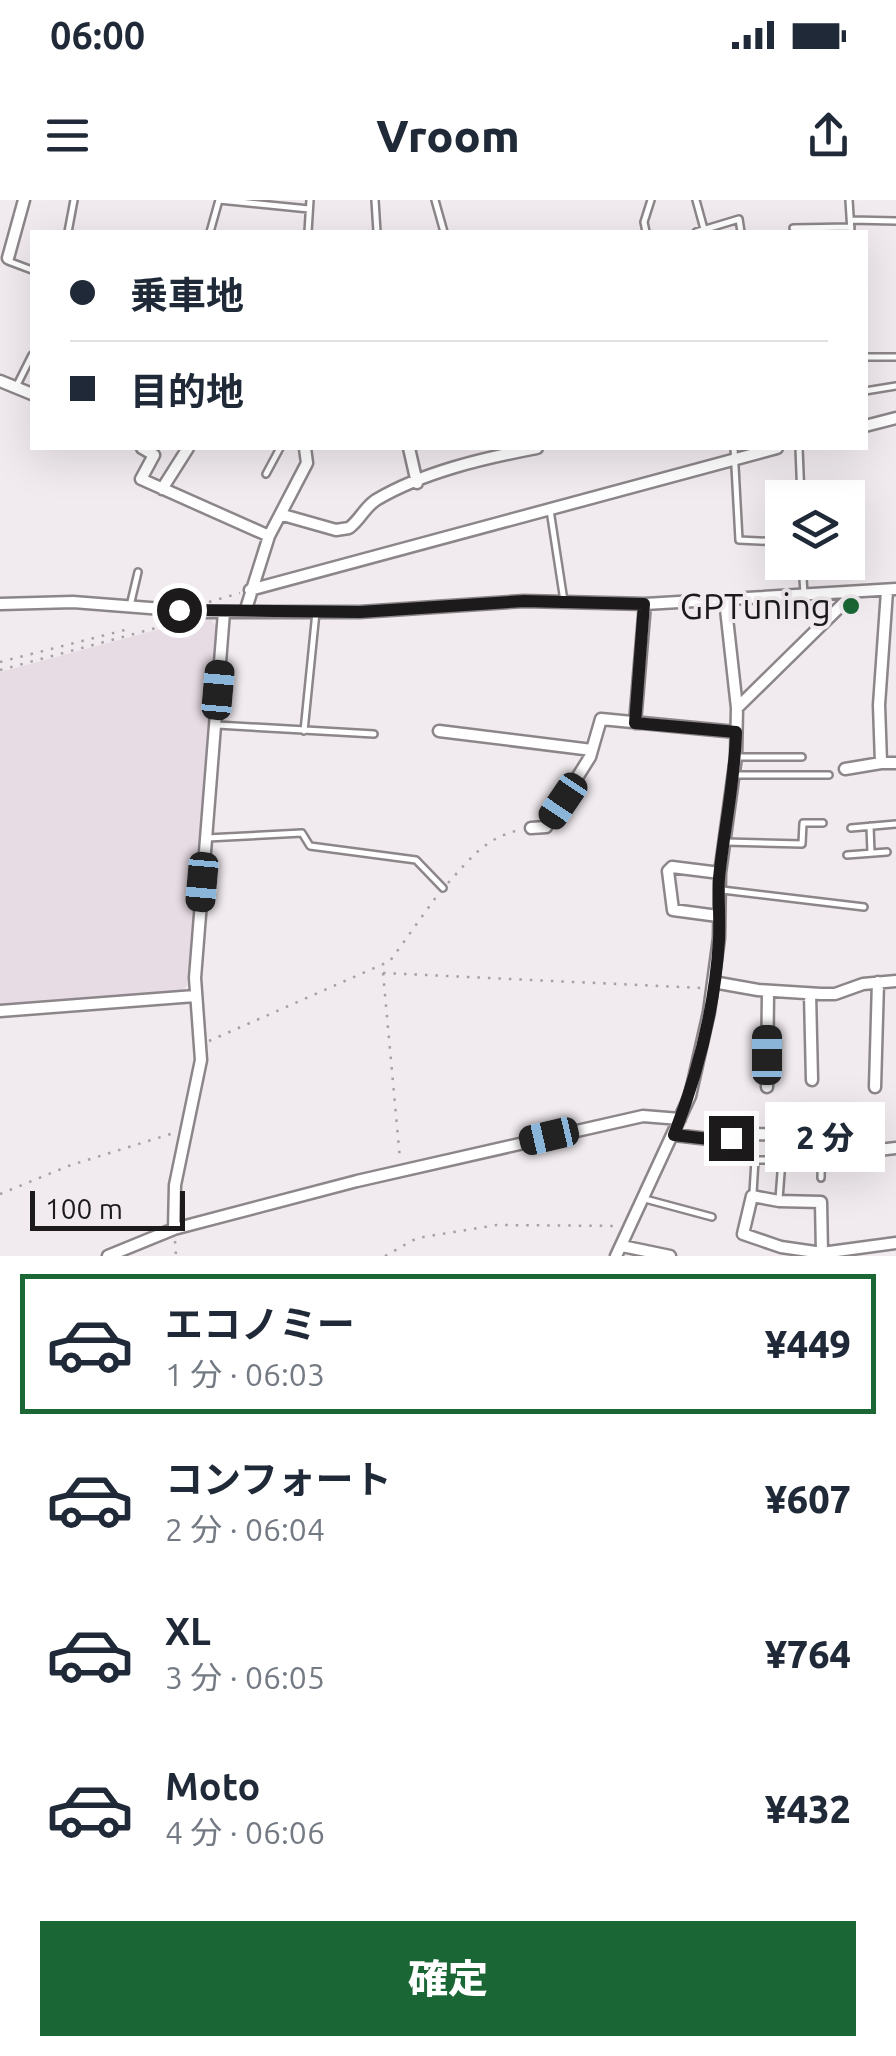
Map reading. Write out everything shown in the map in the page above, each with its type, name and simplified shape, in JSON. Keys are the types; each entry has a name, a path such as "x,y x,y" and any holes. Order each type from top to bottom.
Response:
{"street":[{"path":"8,258 24,200"},
{"path":"0,381 30,393"},
{"path":"868,425 896,418"},
{"path":"145,450 154,455 141,478 269,536"},
{"path":"162,488 187,450"},
{"path":"245,612 269,536 307,463 305,450"},
{"path":"409,450 417,483"},
{"path":"250,590 550,510 734,453 760,450"},
{"path":"282,515 336,530 349,528 366,507 381,497 495,452"},
{"path":"0,604 73,602 224,612 316,612 564,602 644,604 892,590 879,706 881,763"},
{"path":"737,708 854,594"},
{"path":"670,1256 619,1251 674,1135 700,1061 736,757 737,708 726,600"},
{"path":"635,723 644,604"},
{"path":"174,1229 175,1185 202,1045 195,996 224,612"},
{"path":"531,828 546,827 580,775 601,719 736,732"},
{"path":"439,730 592,750"},
{"path":"845,768 896,763"},
{"path":"718,916 674,910 668,872 672,867 720,872"},
{"path":"712,985 836,994 848,986 896,981"},
{"path":"875,1087 878,982"},
{"path":"767,1087 768,991"},
{"path":"810,994 812,1080"},
{"path":"0,1011 195,996"},
{"path":"108,1256 174,1229 401,1169 643,1116 680,1119"},
{"path":"674,1135 718,1140 741,1134 806,1134 870,1151 896,1148"},
{"path":"822,1254 821,1202 752,1196 743,1234 781,1248 822,1254 896,1243"}],"lane":[{"path":"68,230 74,200"},
{"path":"211,230 219,200 309,208"},
{"path":"308,230 310,200"},
{"path":"375,200 378,230"},
{"path":"435,200 443,230"},
{"path":"646,230 651,200"},
{"path":"696,200 704,229 739,219 741,230"},
{"path":"849,200 851,227"},
{"path":"793,228 896,221"},
{"path":"8,258 12,264 30,269"},
{"path":"868,357 896,357"},
{"path":"16,388 30,359"},
{"path":"868,390 896,386"},
{"path":"266,474 279,450"},
{"path":"800,450 801,480"},
{"path":"734,453 739,540 765,541"},
{"path":"550,510 564,602"},
{"path":"130,606 138,572"},
{"path":"803,580 804,594"},
{"path":"304,731 316,612"},
{"path":"215,724 374,734"},
{"path":"736,757 802,757"},
{"path":"734,775 829,775"},
{"path":"726,842 802,844 802,824 822,822"},
{"path":"851,828 896,824"},
{"path":"870,826 872,853"},
{"path":"206,838 302,833 310,846 416,860 443,888"},
{"path":"846,855 888,852"},
{"path":"718,890 864,907"},
{"path":"821,1178 822,1139"},
{"path":"752,1196 755,1160 782,1160 779,1201"},
{"path":"645,1198 712,1217"}],"path":[{"path":"202,604 250,590"},
{"path":"0,670 196,618"},
{"path":"0,662 130,629"},
{"path":"202,1045 390,962 443,888 478,849 504,834 531,828"},
{"path":"381,967 401,1169"},
{"path":"384,973 712,985"},
{"path":"0,1194 71,1164 184,1130"},
{"path":"384,1256 417,1238 496,1225 632,1226"},
{"path":"174,1229 176,1256"}],"shaded area":[{"path":"197,619 211,620 216,626 187,986 181,991 0,1004 0,672"}],"place":[{"name":"GPTuning","path":"851,606"}],"route":[{"path":"179,610 360,612 524,601 644,604 635,723 736,732 709,1012 700,1061 674,1135 731,1138"}]}
